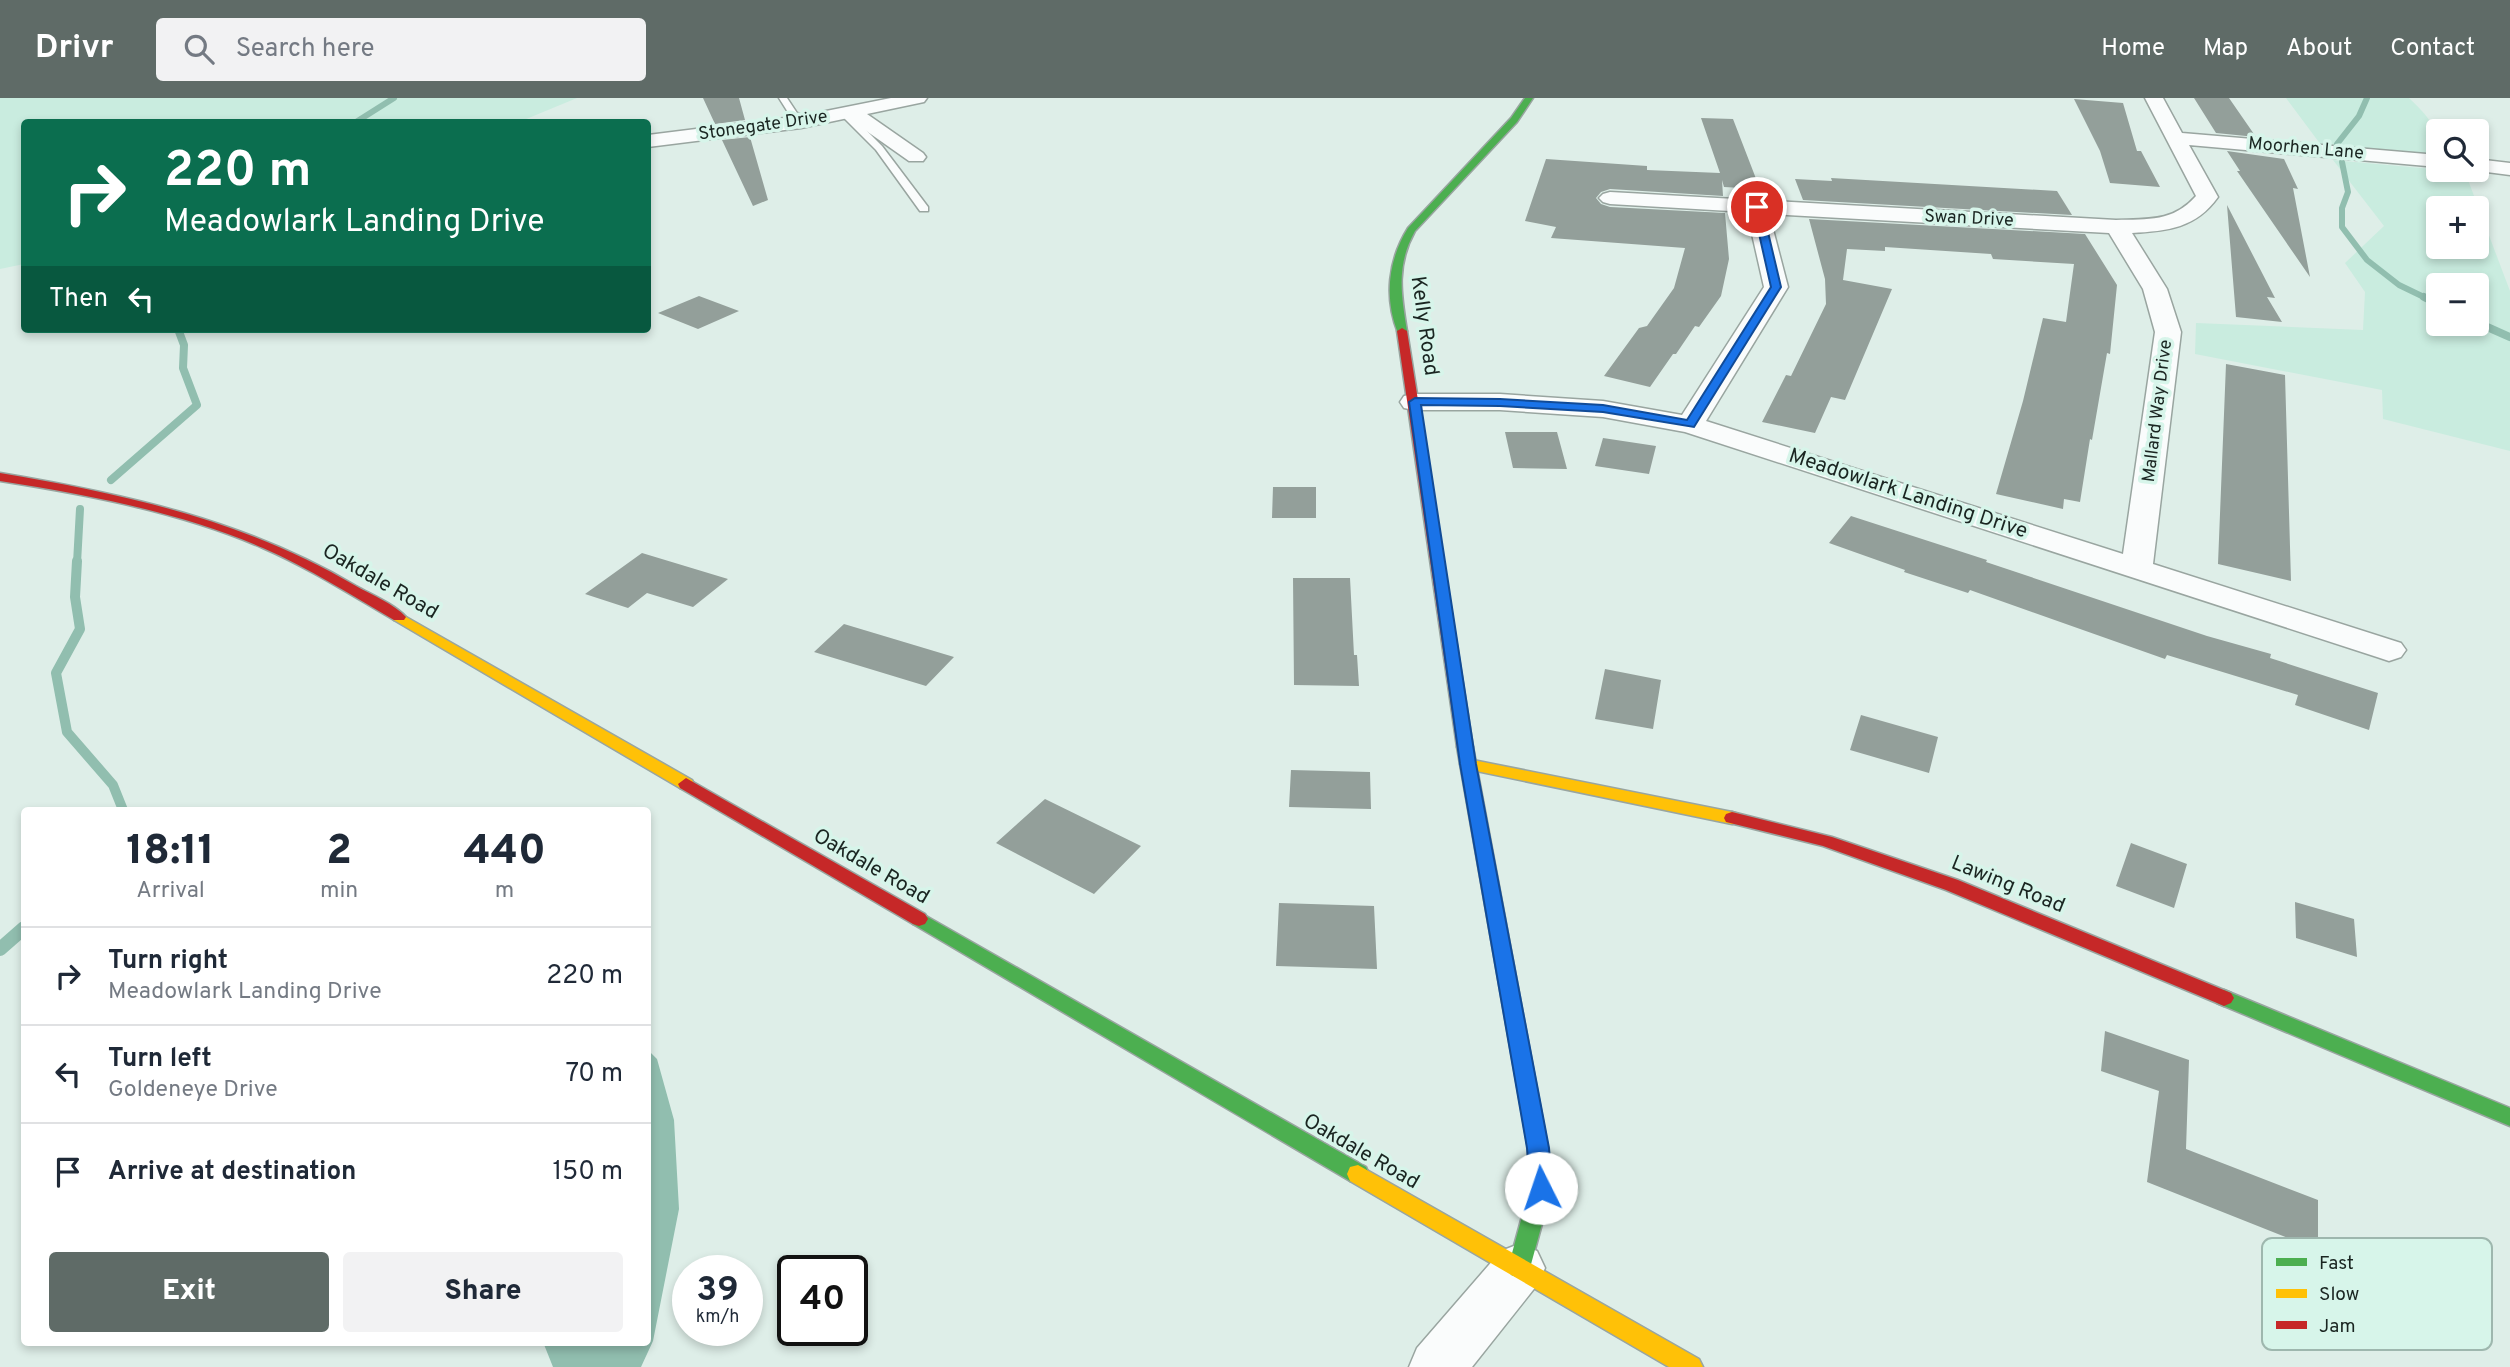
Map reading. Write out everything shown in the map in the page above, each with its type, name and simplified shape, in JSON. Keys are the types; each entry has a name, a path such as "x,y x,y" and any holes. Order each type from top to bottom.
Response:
{"street":[{"name":"Stonegate Drive","path":"651,141 811,120 918,98"},
{"name":"Kelly Road","path":"1519,1268 1541,1188 1538,1148 1468,764 1415,402 1395,290 1395,265 1398,251 1411,230 1514,120 1529,98"},
{"name":"Swan Drive","path":"1610,198 2116,228 2158,225 2192,214 2207,197 2154,98"},
{"path":"849,113 916,158"},
{"name":"Moorhen Lane","path":"2175,138 2426,160"},
{"path":"2489,167 2510,169"},
{"path":"1690,425 1776,287 1757,207"},
{"name":"Mallard Way Drive","path":"2116,228 2140,261 2162,301 2168,332 2137,567"},
{"name":"Meadowlark Landing Drive","path":"1415,402 1500,402 1603,409 1690,425 2389,650"},
{"name":"Oakdale Road","path":"0,477 70,488 212,524 302,561 1691,1367"},
{"name":"Lawing Road","path":"1468,764 1704,811 1838,846 2000,904 2510,1117"},
{"path":"1437,1367 1519,1268"}],"lane":[{"path":"783,98 794,115 811,120"},
{"path":"849,113 879,148 923,209"}],"shaded area":[{"path":"0,98 577,98 526,119 21,119 21,265 0,269"},
{"path":"2286,98 2409,98 2428,119 2426,154 2321,145"},
{"path":"2333,160 2426,168 2426,182 2469,182 2474,196 2426,196 2426,259 2489,259 2489,235 2510,291 2510,451 2383,419 2382,390 2195,354 2196,323 2363,330 2365,292 2345,263 2384,226"},
{"path":"651,1053 657,1059 674,1120 679,1209 651,1345"},
{"path":"545,1346 651,1346 641,1367 553,1367"}],"building":[{"path":"703,98 739,98 745,120 715,124"},
{"path":"2194,98 2229,98 2256,137 2216,133"},
{"path":"2074,99 2123,103 2137,151 2141,151 2160,187 2110,183 2100,151"},
{"path":"1701,118 1733,119 1760,189 1724,187 1722,180 1723,196 1610,189 1601,192 1596,198 1601,204 1610,207 1725,213 1729,259 1721,296 1699,327 1695,326 1676,354 1673,354 1650,387 1604,376 1639,328 1647,326 1674,288 1685,248 1551,238 1556,227 1525,221 1546,159 1647,166 1647,170 1720,173"},
{"path":"750,137 768,200 753,206 722,140"},
{"path":"2227,151 2284,159 2298,189 2293,188 2310,277 2237,171 2240,171"},
{"path":"1831,178 2057,191 2072,215 1803,200 1795,179 1832,181"},
{"path":"2227,205 2275,298 2267,297 2282,322 2236,317"},
{"path":"1809,219 2085,234 2117,285 2110,354 2107,353 2080,502 2064,499 2063,509 1996,494 2043,318 2066,322 2074,264 1993,259 1991,254 1885,247 1885,251 1847,249 1843,280 1892,289 1845,400 1831,397 1815,433 1762,422 1786,375 1791,376 1826,304 1825,279"},
{"path":"699,296 739,311 698,329 658,313"},
{"path":"2226,364 2285,375 2291,581 2218,564"},
{"path":"1505,432 1557,432 1567,469 1513,468"},
{"path":"1603,438 1656,446 1649,474 1595,466"},
{"path":"1273,487 1316,487 1316,518 1272,518"},
{"path":"1851,516 2207,636 2271,654 2270,658 2378,693 2369,730 2295,705 2298,695 2167,655 2165,659 1970,590 1968,593 1904,572 1905,570 1829,543"},
{"path":"642,553 728,579 693,607 647,593 628,608 585,594"},
{"path":"1293,578 1350,578 1354,655 1357,655 1359,686 1294,685"},
{"path":"844,624 954,657 926,686 814,652"},
{"path":"1605,669 1661,680 1653,729 1595,719"},
{"path":"1861,715 1938,737 1929,773 1850,750"},
{"path":"1291,770 1370,772 1371,809 1289,807"},
{"path":"1045,799 1141,846 1094,894 996,843"},
{"path":"2131,843 2187,864 2174,908 2116,886"},
{"path":"2295,902 2354,919 2357,957 2296,938"},
{"path":"1279,903 1374,906 1377,969 1276,966"},
{"path":"2105,1031 2189,1060 2186,1149 2318,1200 2318,1238 2288,1238 2147,1182 2159,1091 2101,1071"}],"waterway":[{"path":"361,119 394,98"},
{"path":"2337,144 2359,116 2367,98"},
{"path":"2342,162 2348,192 2342,208 2342,227 2367,260 2399,285 2426,298"},
{"path":"2489,328 2510,337"},
{"path":"111,480 197,405 183,368 184,345 180,333"},
{"path":"77,563 80,509"},
{"path":"77,561 75,597 80,629 56,673 67,732 113,785 122,807"},
{"path":"0,949 21,931"}],"traffic: fast":[{"path":"1402,331 1395,279 1398,256 1403,244 1411,230 1514,120 1529,98"},
{"path":"1465,747 1538,1148 1541,1187 1519,1268"},
{"path":"919,919 1358,1174"},
{"path":"2224,998 2510,1117"}],"traffic: slow":[{"path":"399,617 686,784"},
{"path":"1468,764 1732,818"},
{"path":"1358,1174 1691,1367"}],"traffic: jam":[{"path":"1402,331 1465,747"},
{"path":"0,477 116,498 230,531 302,561 399,617"},
{"path":"686,784 919,919"},
{"path":"1732,818 1826,841 1952,885 2224,998"}],"route":[{"path":"1541,1188 1538,1148 1468,764 1415,402 1500,402 1603,409 1690,425 1776,287 1757,207"}]}
